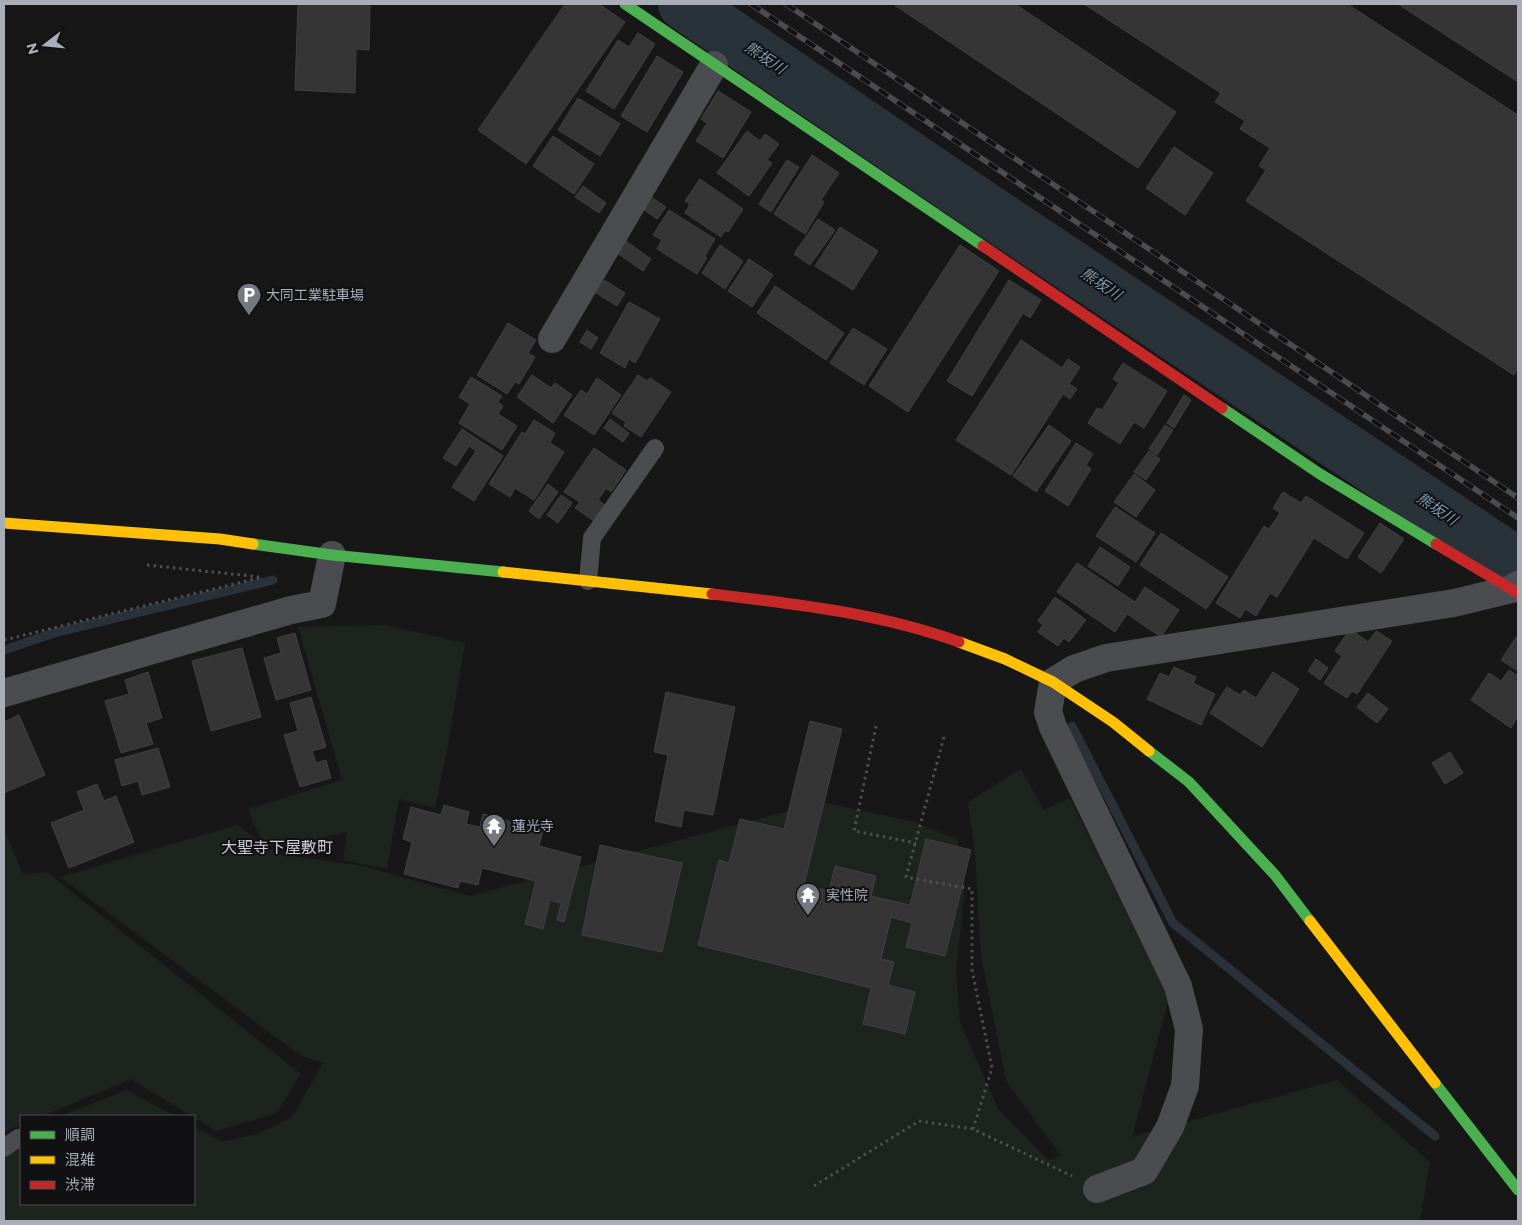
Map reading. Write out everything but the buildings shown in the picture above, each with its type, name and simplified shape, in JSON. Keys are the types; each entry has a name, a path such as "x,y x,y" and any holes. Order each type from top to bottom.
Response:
{"street":[{"path":"625,4 1320,474 1516,589"},
{"path":"552,339 714,65"},
{"path":"4,523 220,539 332,555 700,592 838,610 931,632 1005,659 1053,682 1113,722 1189,782 1275,875 1518,1190"},
{"path":"4,693 291,610 322,604 332,555"},
{"path":"1097,1188 1144,1171 1170,1127 1185,1086 1189,1029 1178,986 1053,727 1048,712 1053,682 1074,669 1106,658 1454,602 1516,589"}],"lane":[{"path":"588,581 592,538 655,448"},
{"path":"4,1148 18,1138"}],"path":[{"path":"4,640 263,577"},
{"path":"876,726 854,830 916,843"},
{"path":"944,737 906,877 972,889 972,970 992,1068 973,1130"},
{"path":"814,1186 919,1121 973,1130 1097,1188"}],"shaded area":[{"path":"384,625 465,643 435,808 399,799 387,869 343,860 347,832 279,848 260,838 248,809 342,780 298,627"},
{"path":"1021,769 1044,810 1070,798 1169,998 1132,1137 1337,1080 1430,1162 1420,1221 4,1221 4,1159 20,1145 20,1205 195,1205 195,1127 223,1142 260,1133 292,1117 323,1063 300,1055 60,877 237,825 277,854 363,866 470,896 822,802 915,822 957,839 965,887 956,973 960,1022 998,1109 1048,1160 1061,1156 1006,1081 981,956 975,855 968,802"},
{"path":"4,829 23,874 47,872 301,1074 277,1113 216,1131 195,1118 195,1115 190,1115 131,1079 45,1115 20,1115 20,1125 4,1132"},
{"path":"127,1090 173,1115 63,1115"}],"waterway":[{"name":"熊坂川","path":"684,4 983,207 1518,564"},
{"path":"4,650 54,633 273,580"},
{"path":"1072,726 1173,923 1435,1136"}],"railway":[{"path":"751,4 1518,518"},
{"path":"786,4 1518,498"}],"traffic: fast":[{"path":"625,4 983,246"},
{"path":"1222,408 1320,474 1436,544"},
{"path":"253,544 332,555 503,572"},
{"path":"1149,751 1189,782 1275,875 1310,921"},
{"path":"1435,1083 1518,1190"}],"traffic: slow":[{"path":"4,523 220,539 253,544"},
{"path":"503,572 712,594"},
{"path":"959,642 1005,659 1053,682 1113,722 1149,751"},
{"path":"1310,921 1435,1083"}],"traffic: jam":[{"path":"983,246 1222,408"},
{"path":"1436,544 1518,593"},
{"path":"712,594 806,606 868,617 929,632 959,642"}],"place":[{"name":"大同工業駐車場","path":"249,316"},
{"name":"蓮光寺","path":"494,847"},
{"name":"実性院","path":"808,916"}],"district":[{"name":"大聖寺下屋敷町","path":"277,847"}]}
